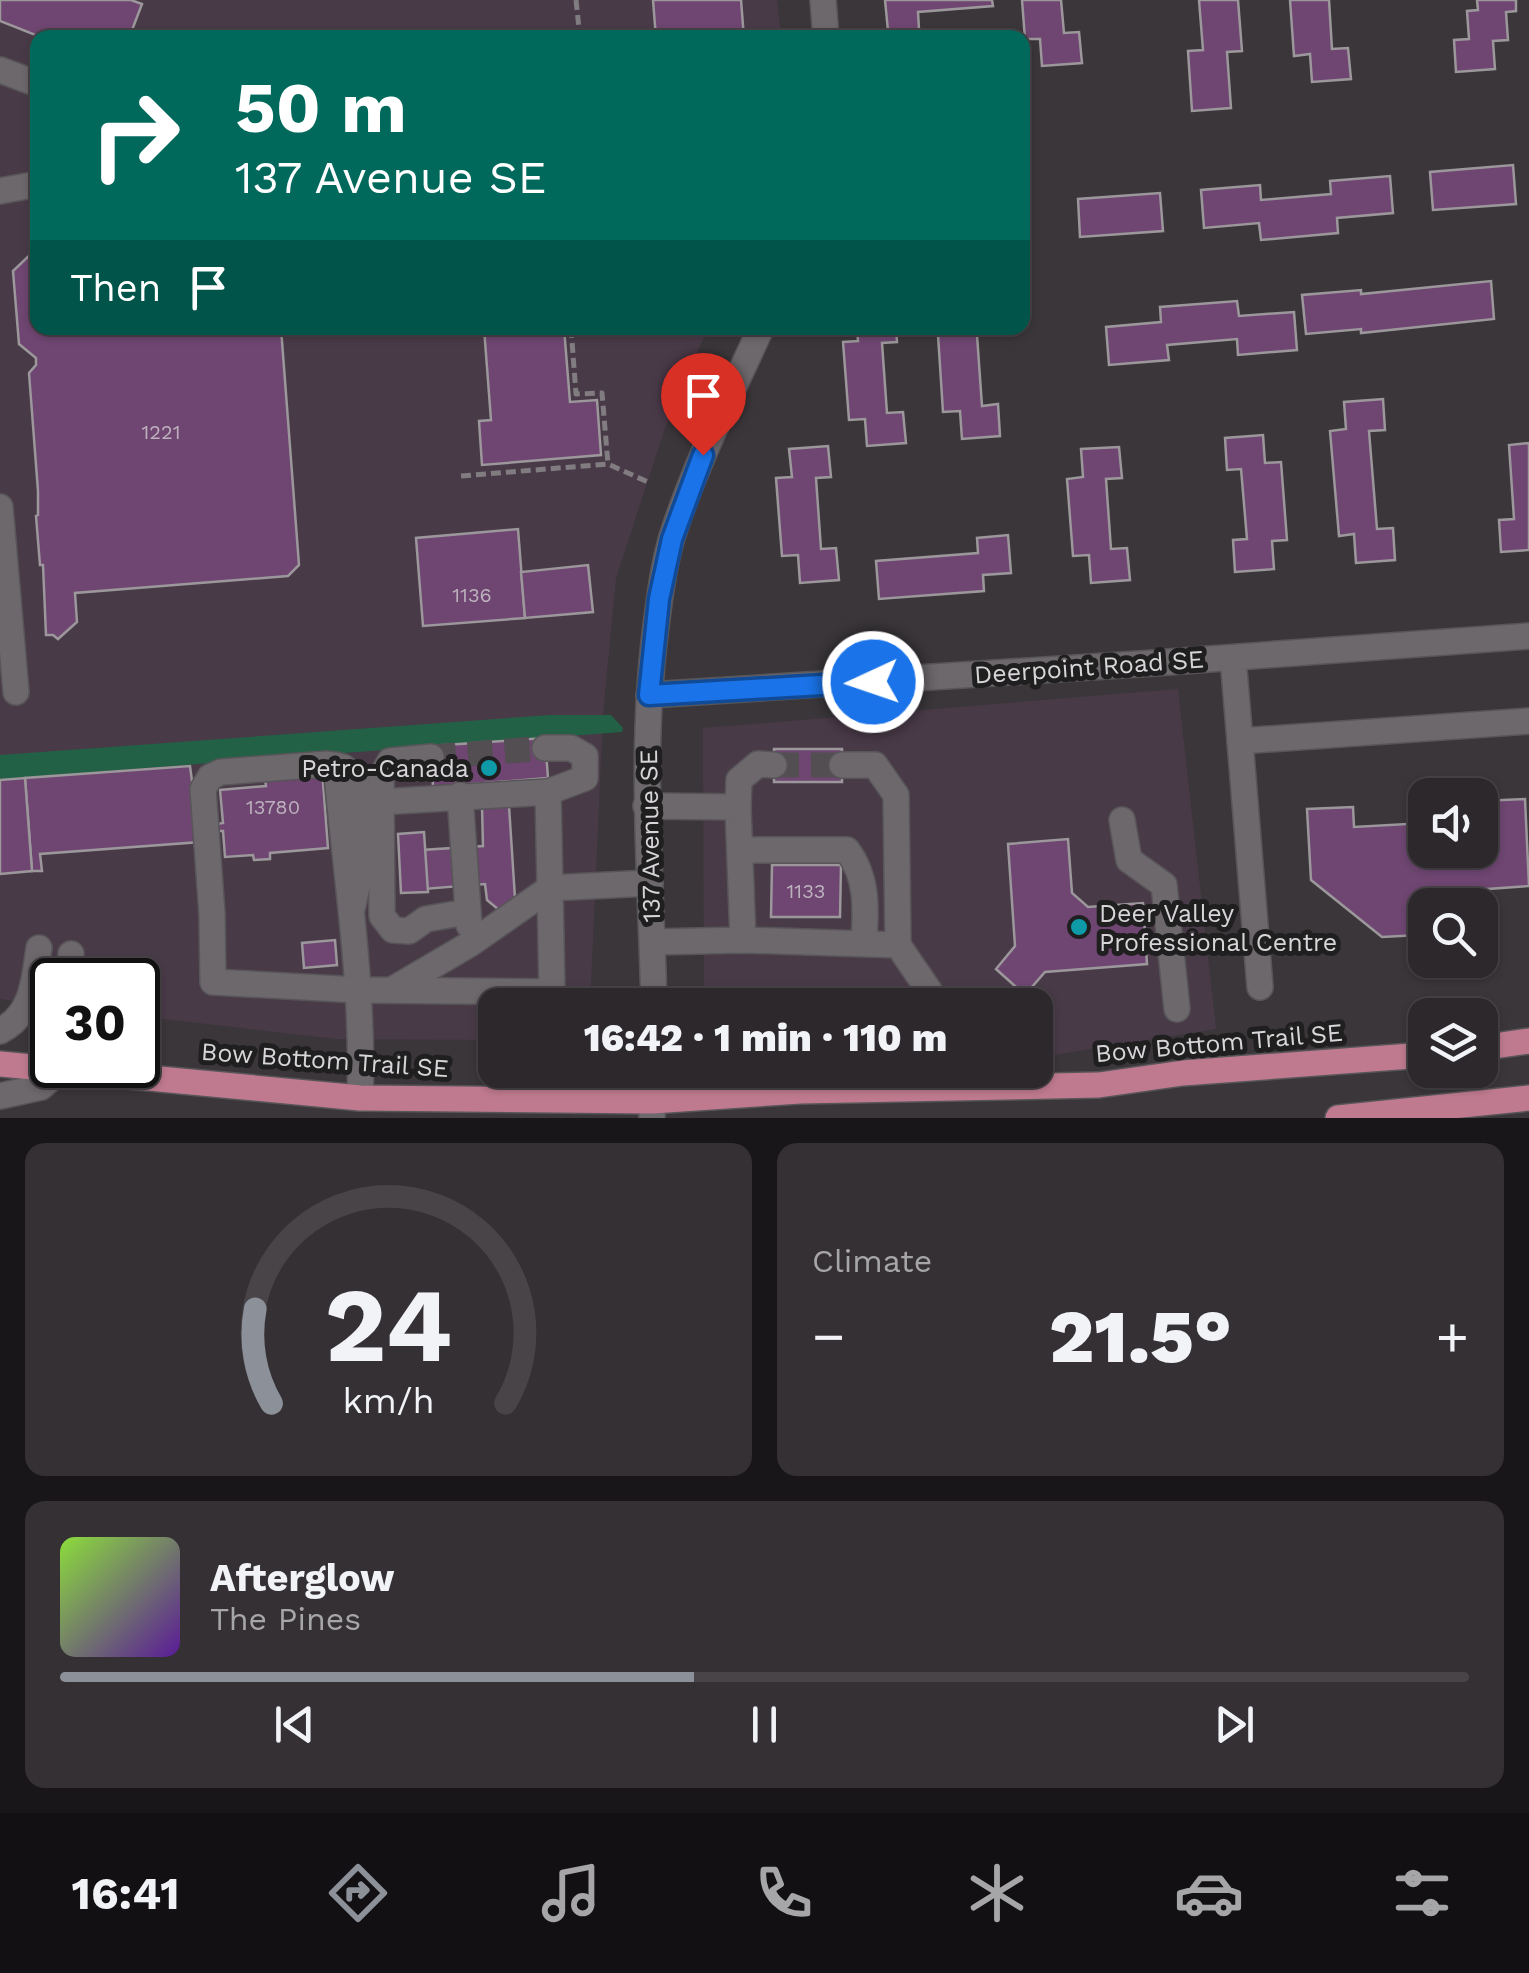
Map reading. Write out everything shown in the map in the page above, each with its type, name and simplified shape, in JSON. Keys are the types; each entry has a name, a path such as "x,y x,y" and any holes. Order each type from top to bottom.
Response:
{"main road":[{"path":"1498,1046 1529,1042"},
{"name":"Bow Bottom Trail SE","path":"1053,1084 1099,1085 1183,1073 1408,1056"},
{"name":"Bow Bottom Trail SE","path":"0,1064 30,1066"},
{"name":"Bow Bottom Trail SE","path":"160,1078 360,1098 652,1110 836,1088"},
{"path":"790,1088 800,1091"},
{"path":"1338,1118 1529,1098"}],"street":[{"path":"823,0 825,30"},
{"path":"0,70 30,81"},
{"path":"0,190 30,185"},
{"name":"137 Avenue SE","path":"653,988 646,806 649,695 659,599 672,539 703,455 758,335"},
{"path":"0,507 16,692"},
{"name":"Deerpoint Road SE","path":"649,695 1529,636"},
{"path":"1233,658 1260,987"},
{"path":"1240,741 1529,721"},
{"path":"380,802 548,792 585,778 584,756 571,748 546,748"},
{"path":"431,757 390,761 381,777 382,916 393,930 409,931 426,919 467,912"},
{"path":"360,1098 362,1030 358,990 353,905 336,764 222,772 210,777 203,789 213,982 358,990 552,992 548,792"},
{"path":"743,940 740,780 758,764 774,765"},
{"path":"842,764 874,765 896,796 898,945 927,988"},
{"path":"460,795 470,944"},
{"path":"646,806 738,807"},
{"path":"1122,820 1129,860 1164,885 1177,1010"},
{"path":"740,850 847,850 856,862 866,897 864,942"},
{"path":"395,988 470,944 550,888 650,883"},
{"path":"652,942 743,940 898,945"},
{"path":"0,1031 14,1023 28,1005 39,948"},
{"path":"0,1096 37,1088"}],"path":[{"path":"576,0 579,30"},
{"path":"572,335 576,394 602,393 608,464"},
{"path":"460,476 608,464 650,482"}],"shaded area":[{"path":"0,0 777,0 780,30 30,30 30,335 705,335 670,413 616,578 603,714 591,988 478,988 478,1040 336,1039 160,1019 160,958 30,958 30,1003 0,999"},
{"path":"1178,689 1216,1029 1053,1055 1053,988 704,988 703,728"}],"green space":[{"path":"550,715 611,715 623,728 622,732 0,779 0,755"}],"building":[{"path":"0,0 131,0 142,4 132,30 30,33 0,21"},
{"path":"653,0 741,0 743,30 655,30"},
{"path":"885,0 992,0 993,6 918,12 919,29 888,30"},
{"path":"1022,0 1061,0 1064,33 1079,32 1082,63 1042,66 1040,39 1030,39 1030,30 1024,30"},
{"path":"1199,0 1238,0 1242,51 1227,52 1231,108 1192,111 1188,51 1203,50"},
{"path":"1290,0 1329,0 1332,49 1348,48 1351,79 1312,82 1310,54 1294,56"},
{"path":"1477,0 1516,0 1516,11 1506,12 1508,40 1493,41 1495,69 1456,72 1454,40 1469,39 1467,11 1478,10"},
{"path":"1513,165 1516,204 1433,210 1430,172"},
{"path":"1390,176 1393,213 1337,218 1338,233 1261,240 1259,223 1204,228 1201,190 1260,185 1261,200 1331,194 1330,181"},
{"path":"1160,193 1163,231 1080,237 1078,199"},
{"path":"30,255 30,335 282,335 299,565 288,576 75,593 77,622 58,639 46,635 29,373 36,358 19,344 13,271"},
{"path":"1491,281 1494,319 1361,333 1361,329 1306,334 1302,295 1361,290 1361,294"},
{"path":"1237,301 1239,316 1294,312 1297,350 1238,355 1237,339 1167,345 1169,360 1109,365 1106,327 1161,322 1160,307"},
{"path":"485,335 565,335 570,402 597,400 601,455 482,465 479,421 491,420"},
{"path":"858,335 896,335 897,342 882,343 887,413 903,412 906,443 867,446 865,419 849,420 843,342 858,341"},
{"path":"938,335 977,335 982,406 998,404 1000,436 962,439 960,411 943,412"},
{"path":"1383,399 1385,430 1369,431 1377,529 1393,528 1395,560 1356,563 1354,534 1339,536 1330,431 1346,429 1344,402"},
{"path":"1263,435 1265,463 1281,462 1287,540 1272,541 1274,569 1235,572 1233,540 1247,539 1241,469 1227,470 1225,438"},
{"path":"1529,443 1529,550 1501,552 1499,520 1514,519 1509,445"},
{"path":"828,446 831,477 816,478 821,549 836,548 839,580 800,583 798,555 782,556 776,478 792,477 789,449"},
{"path":"1119,447 1122,478 1106,479 1111,549 1127,548 1130,580 1091,583 1089,555 1073,556 1067,479 1083,477 1081,449"},
{"path":"518,529 525,618 423,626 416,538"},
{"path":"1008,535 1011,573 983,575 984,591 879,599 876,561 978,553 977,538"},
{"path":"588,565 593,612 525,618 521,572"},
{"name":"Petro-Canada","path":"545,738 548,778 433,787 431,746"},
{"path":"774,749 842,749 842,782 774,782"},
{"path":"190,766 195,781 200,842 40,854 42,871 32,871 25,778"},
{"path":"330,774 331,782 323,782 328,848 270,853 270,859 254,860 253,855 225,857 223,831 218,831 217,824 223,823 220,790 266,786 265,779"},
{"path":"25,778 32,871 0,874 0,780"},
{"path":"1525,799 1529,886 1408,888 1408,936 1382,937 1311,880 1307,809 1353,807 1354,827 1408,824 1408,868 1498,868 1498,800"},
{"path":"509,806 515,898 499,910 487,900 485,884 424,889 422,850 483,846 482,807"},
{"name":"Petro-Canada","path":"424,832 428,892 401,893 398,834"},
{"name":"Deer Valley Professional Centre","path":"1068,839 1072,893 1088,907 1143,903 1147,964 1045,972 1031,988 1017,988 996,969 1015,946 1008,844"},
{"path":"772,865 841,865 840,917 771,917"},
{"path":"335,940 337,965 304,968 302,943"}],"tunnel":[{"path":"431,757 545,748"},
{"path":"774,765 842,765"}],"place":[{"name":"Petro-Canada","path":"489,768"},
{"name":"Deer Valley Professional Centre","path":"1079,927"}],"route":[{"path":"703,455 672,539 659,599 649,695 873,682"}]}
